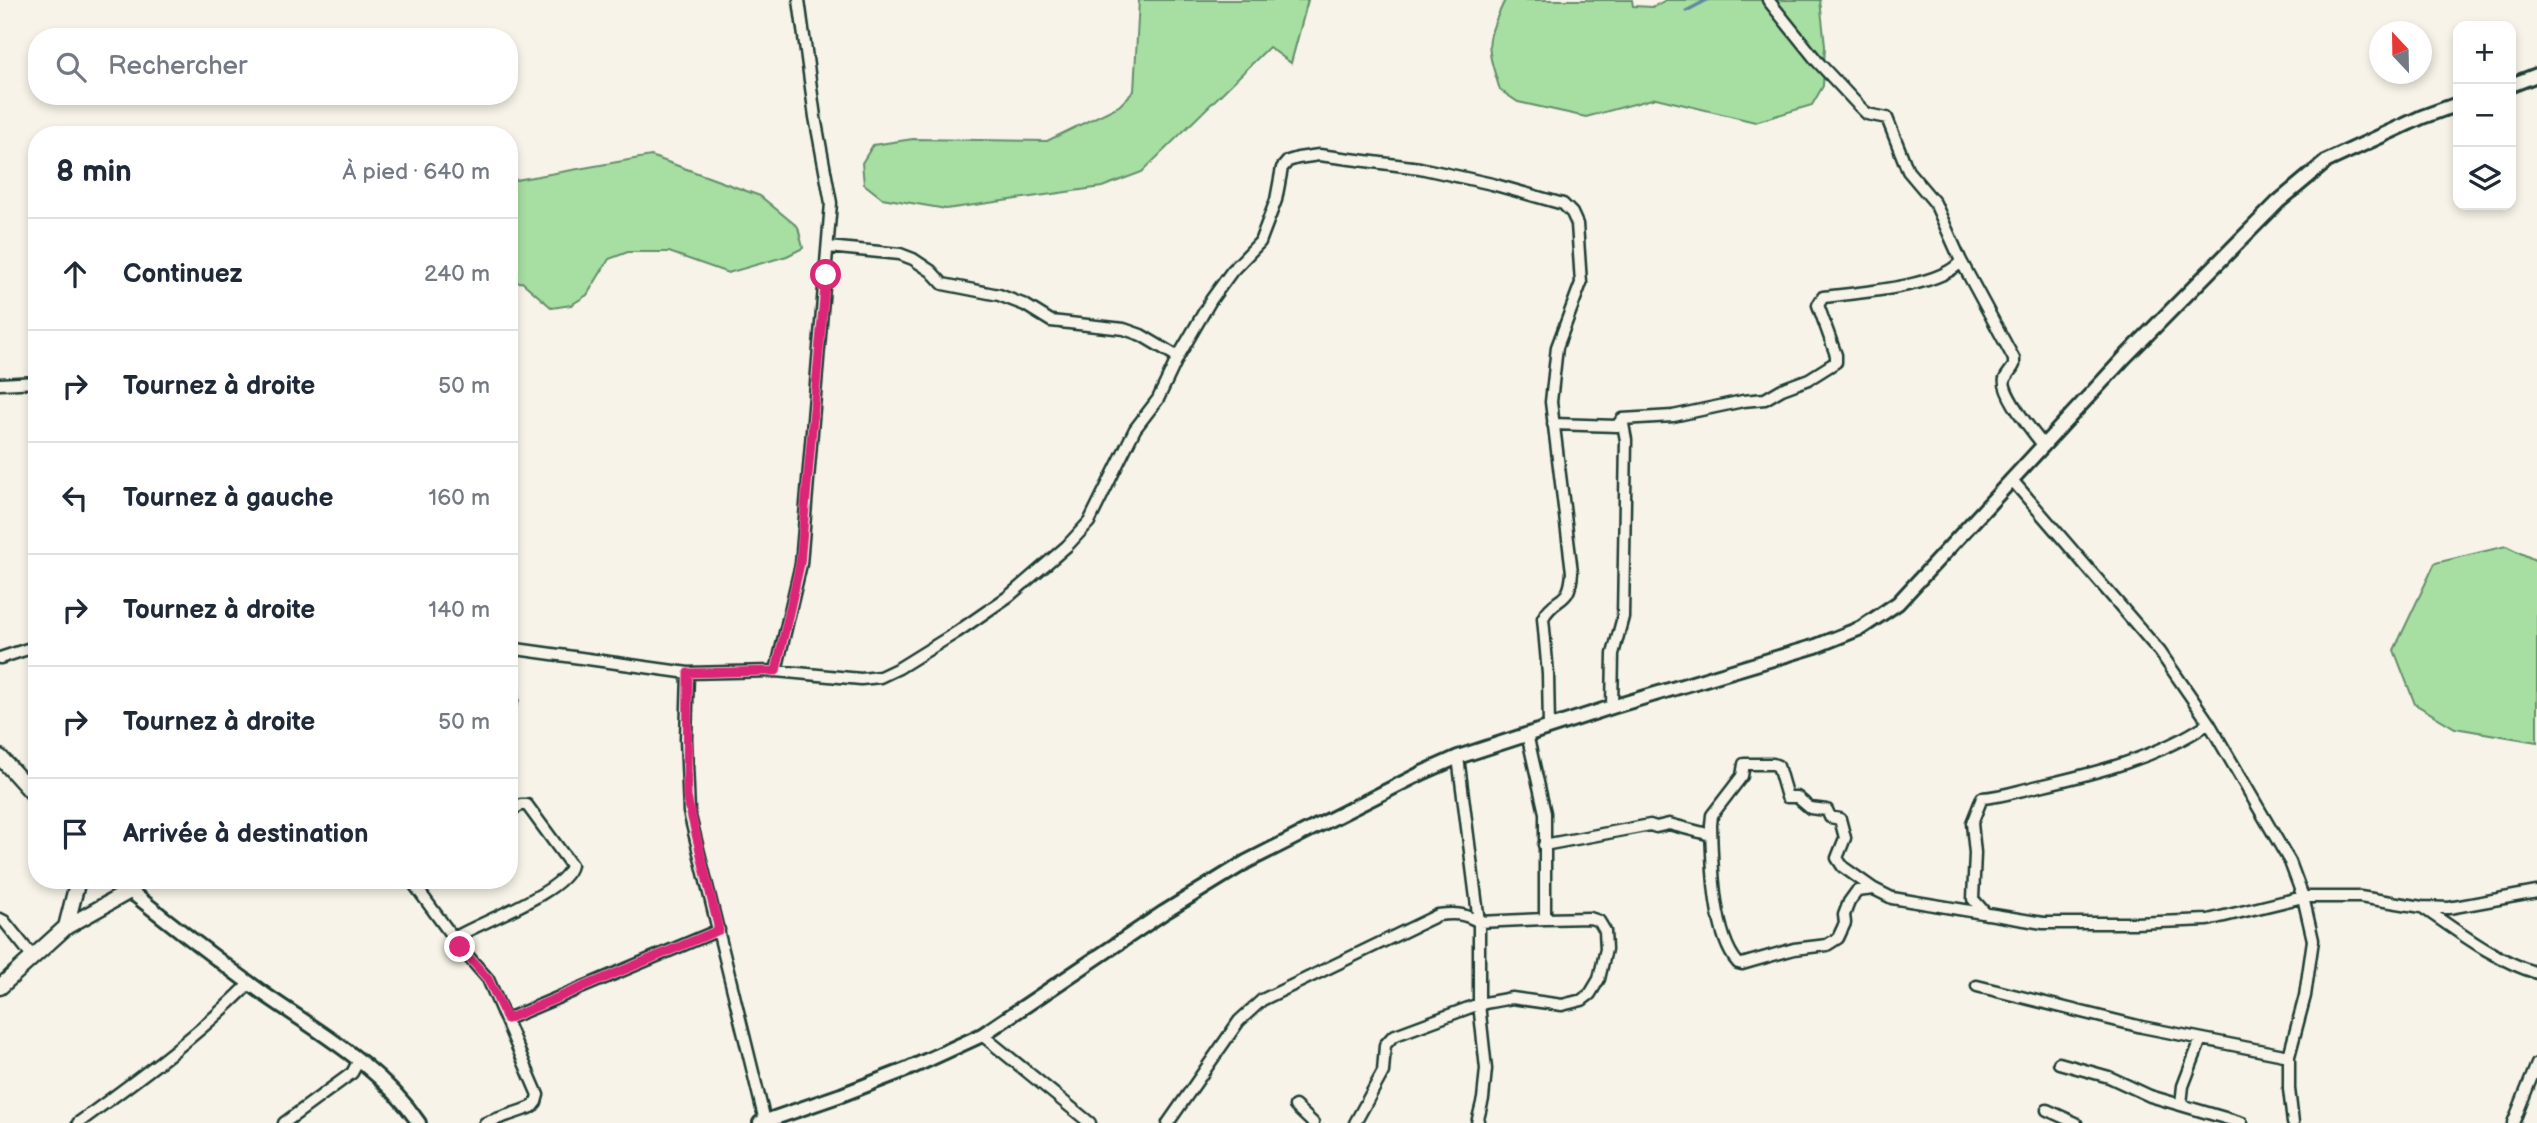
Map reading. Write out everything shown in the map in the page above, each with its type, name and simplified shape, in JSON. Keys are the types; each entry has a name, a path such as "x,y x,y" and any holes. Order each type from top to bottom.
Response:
{"main road":[{"path":"0,757 28,788"},
{"path":"66,926 76,889"},
{"path":"0,987 66,926 130,891"}],"street":[{"path":"776,671 800,564 831,202 815,117 799,0"},
{"path":"1768,0 1817,61 1867,114 1887,118 1908,171 1935,203 1961,261 2014,359 2012,370 2005,379 2008,391 2018,411 2043,446"},
{"path":"2514,84 2537,75"},
{"path":"688,673 687,797 763,1122 841,1095 982,1035 1163,913 1246,862 1334,816 1458,757 1612,707 1768,662 1861,628 1898,603 2125,357 2268,212 2327,161 2422,117 2453,106"},
{"path":"518,649 688,673 776,671 861,679 880,677 899,668 1009,596 1067,546 1089,522 1135,429 1158,399 1178,357 1231,271 1260,242 1276,200 1282,168 1288,161 1319,155 1420,168 1492,184 1563,204 1577,224 1581,283 1557,347 1551,402 1572,572 1568,595 1547,610 1543,618 1549,727"},
{"path":"828,247 900,254 931,271 943,284 999,295 1025,305 1051,321 1124,329 1141,335 1178,357"},
{"path":"1622,419 1673,416 1765,399 1809,379 1836,362 1836,355 1818,305 1823,297 1899,286 1932,278 1955,269 1961,261"},
{"path":"0,384 28,382"},
{"path":"1553,424 1617,426 1622,419"},
{"path":"1612,707 1613,654 1623,617 1626,440 1622,419"},
{"path":"2012,480 2160,652 2209,723 2290,862 2304,897 2313,940 2305,996 2289,1056 2293,1123"},
{"path":"0,658 28,649"},
{"path":"1986,914 1973,898 1975,853 1972,823 1982,798 2002,797 2112,767 2167,747 2209,723"},
{"path":"1527,734 1545,813 1545,919"},
{"path":"1458,757 1479,922 1479,1004 1486,1069 1477,1123"},
{"path":"1874,888 1857,891 1849,902 1844,915 1845,923 1838,938 1827,945 1794,949 1738,963 1724,935 1714,896 1711,835 1712,815 1742,776 1744,764 1773,764 1780,770 1787,797 1797,797 1810,808 1827,810 1830,817 1840,819 1845,838 1837,858 1839,863 1874,888 1906,902 2043,923 2135,923 2208,920 2304,897 2360,897 2422,907 2449,908 2537,892"},
{"path":"454,938 550,890 572,867 527,805 518,807"},
{"path":"1544,845 1650,825 1656,827 1669,824 1711,835"},
{"path":"418,889 488,979 538,1095 532,1107 485,1123"},
{"path":"130,891 250,983 359,1060 402,1100 419,1123"},
{"path":"2422,907 2476,944 2516,966 2537,973"},
{"path":"1168,1123 1239,1021 1262,1000 1437,915 1456,912 1479,922 1590,918 1599,921 1605,931 1606,950 1599,979 1590,994 1582,1000 1562,1005 1512,998 1479,1004 1393,1036 1385,1045 1383,1072 1355,1123"},
{"path":"0,919 4,920 33,957"},
{"path":"507,1019 719,930"},
{"path":"79,1123 178,1048 224,1010 250,983"},
{"path":"1977,986 2061,1008 2289,1056"},
{"path":"982,1035 1090,1123"},
{"path":"2181,1104 2183,1086 2201,1039"},
{"path":"284,1123 352,1073 359,1060"},
{"path":"2059,1063 2109,1077 2150,1096 2242,1123"},
{"path":"2513,1123 2537,1064"},
{"path":"1295,1106 1313,1123"},
{"path":"2047,1110 2076,1123"}],"green space":[{"path":"1139,0 1308,0 1291,63 1269,47 1142,172 1102,187 946,209 882,198 864,184 862,163 873,145 913,139 1047,141 1119,106 1134,91"},
{"path":"1505,0 1632,0 1633,6 1653,7 1666,0 1820,0 1825,46 1823,86 1812,105 1755,122 1656,98 1586,117 1518,102 1500,90 1490,53 1490,36"},
{"path":"651,156 760,196 798,227 803,248 787,256 728,273 669,252 628,252 609,259 587,295 571,305 552,308 522,282 518,282 518,180"},
{"path":"2506,546 2537,561 2537,742 2455,728 2415,704 2394,650 2435,563"}],"waterway":[{"path":"1686,11 1707,0"}],"route":[{"path":"460,947 488,979 507,1019 719,930 687,797 688,673 776,671 800,564 826,275"}]}
